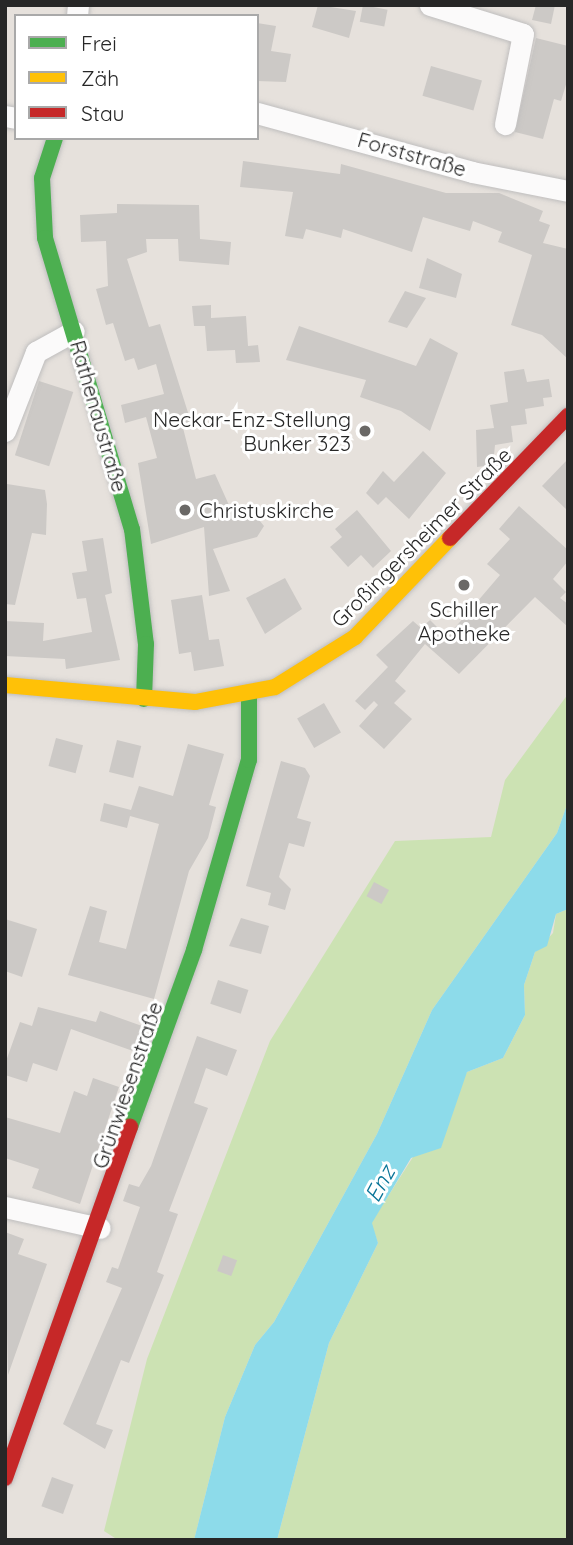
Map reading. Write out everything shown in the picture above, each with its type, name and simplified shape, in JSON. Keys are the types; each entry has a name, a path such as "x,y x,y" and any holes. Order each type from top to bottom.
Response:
{"street":[{"path":"437,6 523,34 505,124"},
{"name":"Forststraße","path":"259,114 471,172 568,191"},
{"name":"Rathenaustraße","path":"54,140 43,178 45,238 132,530 146,644 144,699"},
{"path":"5,431 36,352 74,331"},
{"name":"Großingersheimer Straße","path":"5,685 144,699 249,696 300,674 355,637 568,416"},
{"name":"Grünwiesenstraße","path":"5,1478 100,1228 194,950 249,760 249,696"},
{"path":"5,1207 100,1228"}],"green space":[{"path":"568,694 568,802 557,833 432,1010 377,1134 274,1322 255,1345 225,1417 194,1540 118,1540 104,1531 147,1359 270,1041 395,841 491,837 505,780"},
{"path":"568,909 568,1540 277,1540 329,1343 378,1243 371,1223 467,1072 503,1058 525,1015 524,985 535,952 553,933 556,914"}],"water":[{"name":"Enz","path":"568,802 568,909 556,914 547,946 535,952 524,985 525,1015 503,1058 467,1072 441,1148 411,1158 372,1223 378,1243 329,1343 277,1540 194,1540 225,1417 255,1345 274,1322 377,1134 432,1010 557,833"}],"building":[{"path":"318,5 356,11 349,38 312,27"},
{"path":"363,5 388,10 384,26 360,22"},
{"path":"536,5 555,5 551,24 532,20"},
{"path":"259,23 276,26 271,51 291,54 286,82 259,81"},
{"path":"536,38 568,46 568,78 561,101 554,99 543,139 515,132"},
{"path":"431,66 482,81 473,110 422,96"},
{"path":"243,161 340,174 341,164 446,193 499,193 543,211 539,221 550,225 543,243 568,249 568,359 542,335 511,325 532,255 498,242 502,232 473,221 470,231 423,217 412,252 343,229 341,238 306,229 303,239 285,236 293,192 240,187"},
{"path":"117,204 199,205 200,239 231,242 229,265 179,261 178,239 146,239 147,252 127,259 149,327 160,324 191,422 182,424 196,479 215,474 233,514 250,509 264,526 257,537 213,549 230,591 209,596 204,527 151,544 138,463 157,458 146,417 125,423 121,405 164,394 156,364 138,370 134,358 125,361 113,323 106,325 96,289 108,286 106,241 81,242 80,215 117,213"},
{"path":"427,258 462,274 456,298 419,288"},
{"path":"405,291 426,298 407,328 388,322"},
{"path":"211,305 211,318 246,316 248,346 258,345 260,362 236,363 235,350 207,351 205,326 194,326 192,306"},
{"path":"299,326 416,366 430,338 458,353 430,431 401,411 360,397 366,380 286,360"},
{"path":"524,369 527,382 549,379 552,397 543,398 544,406 525,409 527,424 511,426 513,442 495,445 493,465 477,467 476,430 494,428 490,405 508,402 504,372"},
{"path":"39,381 73,392 49,466 15,455"},
{"path":"423,451 446,473 409,519 386,497 378,505 366,493 383,471 394,482"},
{"path":"568,459 568,511 542,486"},
{"path":"7,484 45,490 47,504 46,535 32,533 15,605 5,604"},
{"path":"519,506 568,550 568,561 553,579 566,592 560,598 568,604 568,627 535,597 459,674 425,644 395,681 406,691 394,703 412,719 384,749 359,726 378,705 374,701 365,710 355,701 388,667 376,655 413,621 421,628 430,620 447,637 500,575 487,564 510,539 499,529"},
{"path":"357,510 391,551 373,568 361,555 348,567 330,547 342,537 335,529"},
{"path":"103,538 112,593 105,595 120,660 66,669 65,659 5,656 5,621 44,623 43,641 92,632 86,598 77,599 72,573 87,571 82,541"},
{"path":"285,578 302,609 265,634 246,598"},
{"path":"202,595 209,640 219,639 224,666 194,671 191,652 179,654 171,600"},
{"path":"324,703 341,732 314,748 297,718"},
{"path":"56,738 83,745 76,773 48,766"},
{"path":"117,740 141,746 133,778 109,772"},
{"path":"188,744 224,754 209,805 216,807 208,838 189,871 154,999 68,975 90,906 107,911 99,942 126,949 159,824 130,816 127,828 100,821 104,803 131,810 139,786 173,796"},
{"path":"281,761 305,768 310,776 297,818 311,822 304,847 289,843 279,877 291,889 285,910 268,905 271,893 246,886"},
{"path":"374,882 389,890 381,904 366,896"},
{"path":"241,918 269,926 261,954 229,946"},
{"path":"5,919 37,929 22,977 5,971"},
{"path":"218,980 248,990 241,1014 210,1004"},
{"path":"38,1007 96,1022 100,1011 142,1026 133,1051 71,1029 57,1071 33,1063 27,1082 5,1075 5,1064 20,1022 32,1026"},
{"path":"197,1036 237,1050 227,1076 206,1068 194,1103 208,1108 169,1211 178,1214 157,1272 164,1275 129,1363 121,1360 96,1424 113,1430 105,1449 63,1424 122,1288 106,1282 112,1267 118,1269 140,1207 123,1201 129,1184 139,1187 151,1166"},
{"path":"93,1078 119,1087 80,1204 32,1188 39,1169 5,1158 5,1117 60,1133 74,1091 87,1096"},
{"path":"5,1232 24,1239 18,1254 47,1264 8,1375"},
{"path":"223,1255 237,1260 231,1276 217,1271"},
{"path":"52,1477 74,1485 63,1514 41,1506"}],"traffic: fast":[{"path":"54,140 42,178 45,238 132,529 146,644 144,699"},
{"path":"130,1127 194,950 249,760 249,696"}],"traffic: slow":[{"path":"5,685 195,702 275,687 355,637 450,538"}],"traffic: jam":[{"path":"450,538 568,416"},
{"path":"5,1478 130,1127"}],"place":[{"name":"Neckar-Enz-Stellung Bunker 323","path":"365,431"},
{"name":"Christuskirche","path":"185,510"},
{"name":"Schiller Apotheke","path":"464,585"}]}
